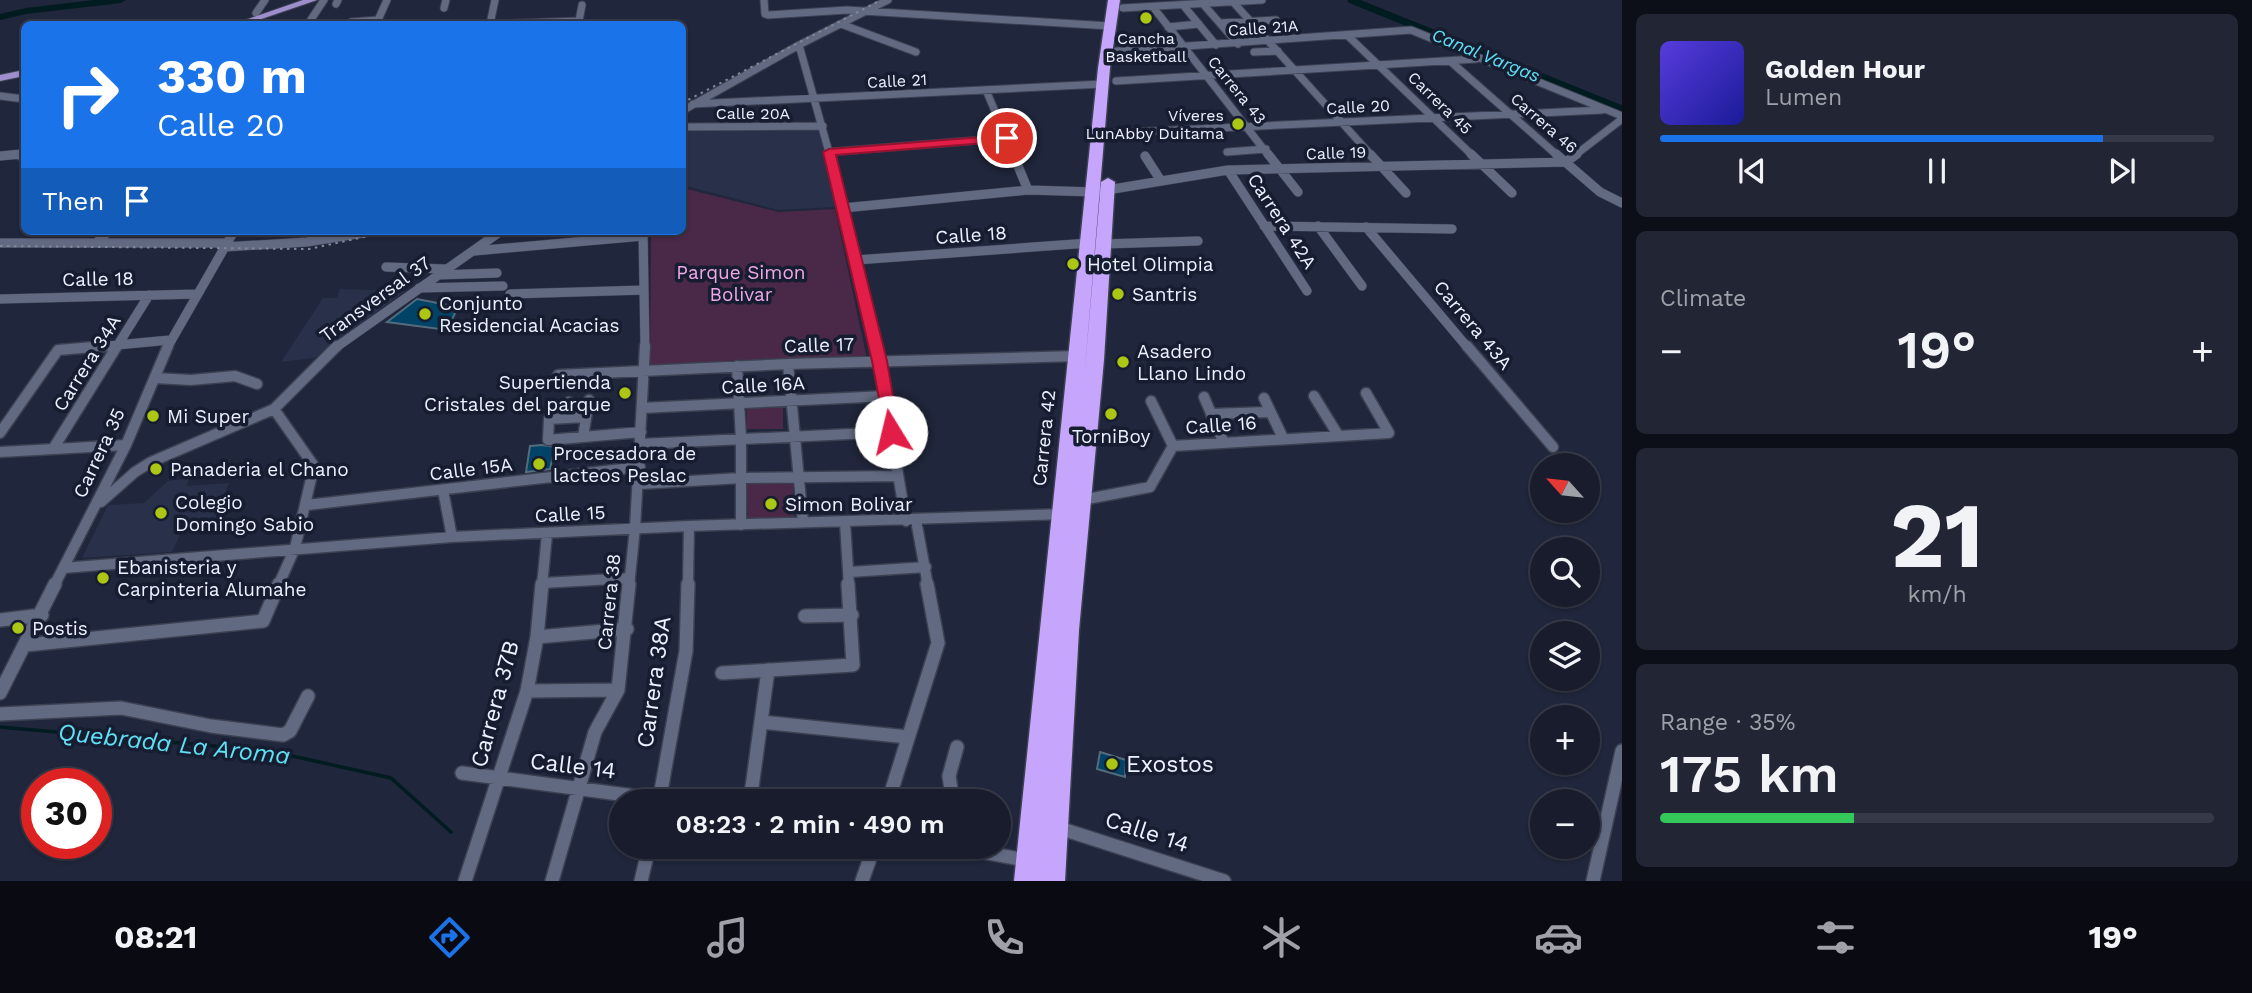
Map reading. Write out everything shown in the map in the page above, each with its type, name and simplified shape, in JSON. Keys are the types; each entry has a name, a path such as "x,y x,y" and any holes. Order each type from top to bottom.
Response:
{"highway":[{"name":"Carrera 42","path":"1101,190 1112,133 1110,26 1121,3"},
{"name":"Carrera 42","path":"1029,871 1074,509 1110,83 1117,51 1121,3"},
{"name":"Carrera 42","path":"1051,881 1074,509 1077,356 1096,243"}],"main road":[{"path":"257,18 297,0"},
{"path":"257,18 312,0"},
{"path":"0,80 21,74"},
{"path":"0,80 21,79"}],"street":[{"path":"257,18 265,0"},
{"path":"311,21 324,0"},
{"path":"364,21 378,20 387,0"},
{"path":"444,8 446,0"},
{"path":"491,21 495,0"},
{"path":"764,0 765,14 777,15 847,10 1110,26"},
{"path":"847,10 861,0"},
{"path":"686,108 888,0"},
{"path":"1121,3 1153,7 1262,0"},
{"path":"1233,2 1406,193"},
{"path":"1203,4 1238,44"},
{"path":"577,21 580,19 582,5"},
{"path":"1182,5 1216,45"},
{"name":"Carrera 43","path":"1153,7 1282,168 1298,192"},
{"path":"1220,23 1276,20"},
{"path":"841,24 916,52"},
{"path":"1168,27 1199,24"},
{"name":"Calle 21A","path":"1117,51 1411,30 1481,59"},
{"name":"Carrera 45","path":"1348,35 1512,193"},
{"path":"799,46 823,125 880,361 898,476 926,567 938,643 892,789"},
{"path":"1254,52 1278,51"},
{"path":"1481,59 1622,118 1566,162"},
{"name":"Calle 21","path":"693,104 815,100 1481,59"},
{"name":"Carrera 46","path":"1450,61 1600,192 1622,203"},
{"path":"986,90 1028,190"},
{"path":"0,96 21,99"},
{"name":"Calle 20","path":"1112,133 1606,110"},
{"name":"Calle 20A","path":"686,127 823,125"},
{"path":"829,152 1007,138"},
{"path":"1227,152 1266,149"},
{"path":"0,156 21,153"},
{"path":"1145,156 1161,181"},
{"name":"Calle 19","path":"843,208 1028,190 1101,190 1228,170 1566,162"},
{"name":"Carrera 42A","path":"1228,170 1307,291"},
{"path":"1264,226 1452,229"},
{"path":"1318,226 1362,286"},
{"name":"Carrera 43A","path":"1366,227 1553,447"},
{"path":"96,243 105,235"},
{"name":"Carrera 35","path":"0,693 42,615 126,445 170,340 232,235"},
{"path":"0,243 226,245 307,242 350,235"},
{"name":"Transversal 37","path":"96,506 135,472 152,462 274,409 334,348 495,235"},
{"path":"472,251 624,235"},
{"name":"Carrera 38","path":"552,881 595,732 618,690 640,467 645,369 643,235"},
{"name":"Calle 18","path":"856,260 1096,243 1198,241"},
{"path":"386,267 497,273"},
{"path":"419,288 644,289"},
{"name":"Calle 18","path":"0,299 198,294"},
{"name":"Carrera 34A","path":"53,449 149,295"},
{"path":"0,433 54,353 69,347 170,340"},
{"name":"Calle 17","path":"558,374 1077,356"},
{"path":"788,364 803,522"},
{"path":"737,366 741,439 741,525"},
{"path":"155,379 191,380 235,376 257,384"},
{"name":"Calle 16","path":"1074,509 1150,487 1157,481 1161,467 1173,446 1389,433 1366,393"},
{"name":"Calle 16A","path":"642,408 886,396"},
{"path":"1314,396 1338,435"},
{"path":"1204,397 1223,441"},
{"path":"1264,398 1283,438"},
{"path":"583,437 589,400"},
{"path":"1152,401 1173,446"},
{"path":"568,418 569,402"},
{"path":"26,645 263,621 295,548 314,466 274,409"},
{"path":"1211,414 1269,412"},
{"path":"586,417 549,419 548,440 583,437 741,439 891,432"},
{"path":"0,452 126,445"},
{"name":"Calle 15A","path":"307,505 640,467"},
{"path":"639,484 741,478 898,476"},
{"path":"443,490 452,537"},
{"name":"Calle 15","path":"63,568 452,537 689,526 911,520 1074,509"},
{"path":"722,673 853,665 850,572 845,522"},
{"name":"Carrera 38A","path":"661,789 686,651 689,526"},
{"name":"Carrera 37B","path":"465,881 527,691 537,637 547,534"},
{"path":"850,572 926,567"},
{"path":"543,583 630,578"},
{"path":"0,620 42,615"},
{"path":"806,616 852,615"},
{"path":"537,637 626,629"},
{"path":"752,789 768,670"},
{"path":"527,691 618,690"},
{"path":"0,714 121,708 211,726 284,735 290,731 308,696"},
{"path":"761,722 908,737"},
{"path":"950,789 948,776 957,747"},
{"path":"1593,881 1622,751"},
{"name":"Calle 14","path":"462,774 609,794"},
{"name":"Calle 14","path":"1056,827 1224,881"},
{"path":"641,881 646,859"},
{"path":"862,881 870,859"},
{"path":"992,859 1029,871"}],"shaded area":[{"path":"820,129 837,207 778,210 686,188 686,132"},
{"path":"340,289 406,291 314,358 281,362 323,298 337,298"},
{"name":"Colegio Domingo Sabio","path":"189,478 187,486 229,483 215,520 185,524 172,552 82,558 108,505 144,503 168,481"}],"green space":[{"name":"Parque Simon Bolivar","path":"686,189 779,212 835,209 867,359 650,365 651,235 686,235"},
{"path":"783,405 783,429 747,429 747,406"},
{"path":"793,480 794,517 748,519 747,482"}],"building":[{"name":"Conjunto Residencial Acacias","path":"417,299 458,307 447,330 387,322"},
{"name":"Procesadora de lacteos Peslac","path":"530,446 555,447 550,469 526,472"},
{"name":"Exostos","path":"1100,752 1126,760 1125,777 1097,769"}],"waterway":[{"path":"0,17 26,11 121,0"},
{"name":"Canal Vargas","path":"1351,0 1622,109"},
{"name":"Quebrada La Aroma","path":"0,727 270,751 391,778 451,832"}],"railway":[{"path":"686,101 881,0"},
{"path":"0,246 309,249 373,235"}],"place":[{"name":"Cancha Basketball","path":"1146,18"},
{"name":"Víveres LunAbby Duitama","path":"1238,124"},
{"name":"Hotel Olimpia","path":"1073,264"},
{"name":"Santris","path":"1118,294"},
{"name":"Conjunto Residencial Acacias","path":"425,314"},
{"name":"Asadero Llano Lindo","path":"1123,362"},
{"name":"Supertienda Cristales del parque","path":"625,393"},
{"name":"TorniBoy","path":"1111,414"},
{"name":"Mi Super","path":"153,416"},
{"name":"Procesadora de lacteos Peslac","path":"539,464"},
{"name":"Panaderia el Chano","path":"156,469"},
{"name":"Simon Bolivar","path":"771,504"},
{"name":"Colegio Domingo Sabio","path":"161,513"},
{"name":"Ebanisteria y Carpinteria Alumahe","path":"103,578"},
{"name":"Postis","path":"18,628"},
{"name":"Exostos","path":"1112,764"}],"route":[{"path":"891,432 880,361 829,152 1007,138"}]}
